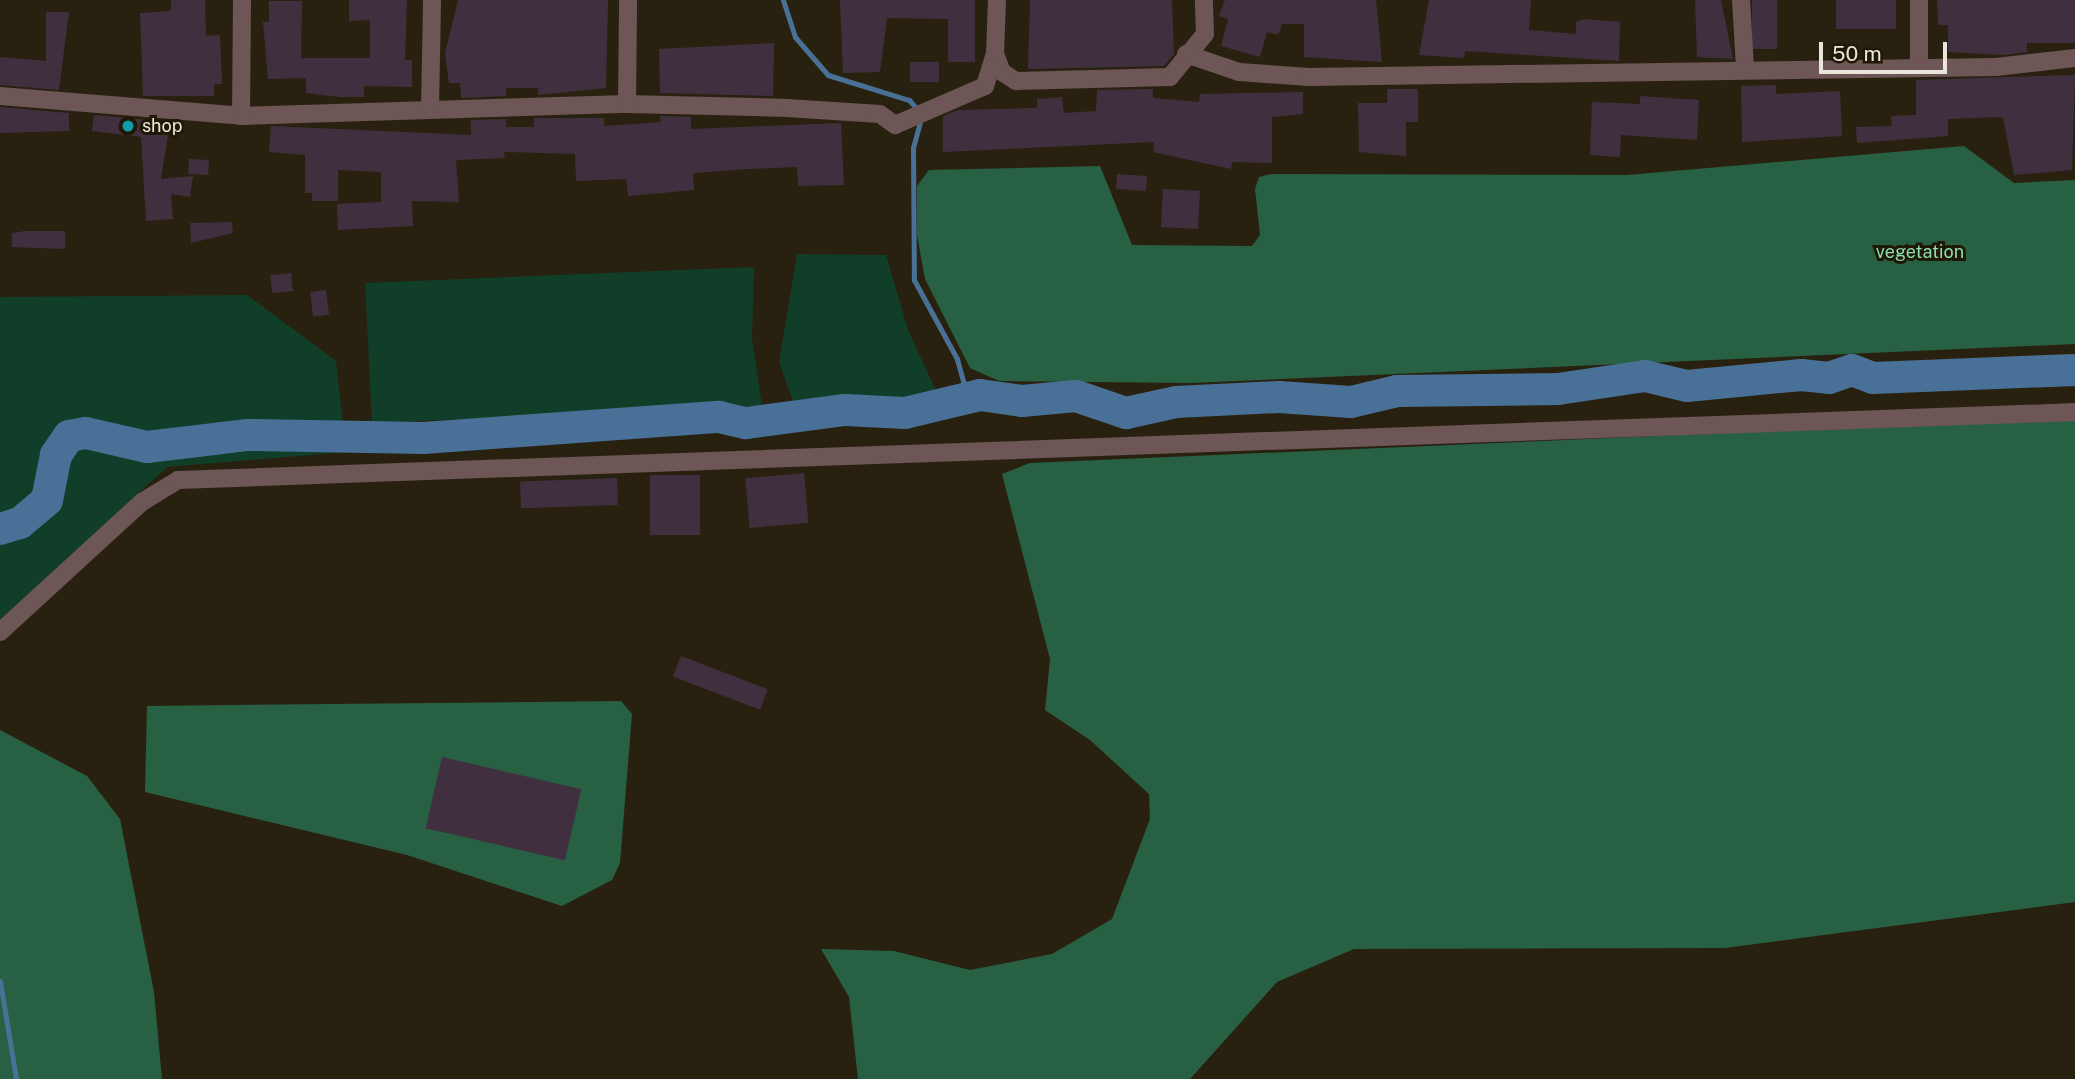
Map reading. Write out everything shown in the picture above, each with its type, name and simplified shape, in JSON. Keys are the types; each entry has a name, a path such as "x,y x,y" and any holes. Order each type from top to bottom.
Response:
{"street":[{"path":"241,116 242,0"},
{"path":"430,108 432,0"},
{"path":"627,104 628,0"},
{"path":"0,96 241,116 430,108 627,104 880,114 895,125 985,86 995,54 997,0"},
{"path":"995,54 1002,72 1016,81 1099,82 1170,77 1181,72 1186,54 1205,34 1204,0"},
{"path":"1741,0 1745,67"},
{"path":"1919,0 1919,66"},
{"path":"1186,54 1238,72 1309,78 1745,67 1996,67 2075,58"},
{"path":"0,632 142,502 178,480 2075,412"}],"green space":[{"name":"vegetation","path":"1964,146 2014,183 2075,180 2075,344 1191,383 999,381 970,368 925,279 917,235 917,186 929,170 1100,166 1132,245 1252,246 1260,235 1255,189 1259,177 1271,174 1627,175"},
{"path":"797,254 886,255 908,330 937,393 892,410 796,410 779,362"},
{"path":"754,267 752,338 762,406 372,423 365,283"},
{"path":"247,295 336,361 346,452 167,467 0,620 0,297"},
{"path":"2075,418 2075,902 1725,948 1354,949 1277,982 1190,1079 858,1079 849,997 821,949 894,951 970,970 1052,954 1112,919 1150,819 1149,794 1090,740 1045,710 1050,659 1002,474 1030,463"},
{"path":"621,701 632,714 620,863 612,880 562,906 407,855 145,792 147,706"},
{"path":"0,730 87,776 120,819 154,992 162,1079 0,1079"}],"building":[{"path":"171,0 205,0 206,36 220,35 222,84 214,84 214,96 143,96 140,13 171,11"},
{"path":"349,0 407,0 405,60 412,60 412,87 364,86 364,97 339,97 306,93 306,78 268,79 263,22 269,22 269,1 302,1 301,58 370,58 370,20 349,21"},
{"path":"458,0 608,0 606,88 538,95 538,88 506,88 506,96 461,98 460,83 449,83 445,53"},
{"path":"840,0 975,0 975,62 948,62 948,19 887,18 880,72 843,73"},
{"path":"1030,0 1172,0 1174,54 1164,66 1028,69"},
{"path":"1225,0 1376,0 1382,62 1304,57 1304,24 1282,24 1278,35 1267,32 1260,57 1221,46 1228,19 1219,16"},
{"path":"1429,0 1531,0 1529,30 1576,34 1576,22 1584,19 1620,22 1619,61 1465,51 1464,58 1419,55"},
{"path":"1695,0 1721,0 1733,59 1697,57"},
{"path":"1752,0 1777,0 1777,49 1752,49"},
{"path":"1836,0 1896,0 1896,29 1836,29"},
{"path":"1937,0 2075,0 2075,43 2027,43 2027,52 2004,55 1948,52 1948,25 1938,25"},
{"path":"46,12 69,12 59,90 0,85 0,57 46,61"},
{"path":"774,43 773,96 660,93 659,49"},
{"path":"910,62 939,62 939,82 910,82"},
{"path":"2075,75 2072,170 2014,175 2003,117 1948,119 1948,136 1857,143 1856,127 1892,126 1891,116 1916,115 1916,80"},
{"path":"1776,85 1776,94 1840,91 1842,136 1742,142 1741,86"},
{"path":"1153,89 1153,98 1199,102 1200,94 1303,92 1303,114 1272,117 1272,163 1232,162 1231,169 1153,152 1154,142 943,152 943,116 958,110 1037,108 1037,99 1062,97 1064,113 1096,111 1097,90"},
{"path":"1387,89 1418,89 1418,122 1406,122 1406,156 1359,152 1358,103 1387,103"},
{"path":"1640,96 1699,100 1697,140 1621,135 1620,157 1590,155 1592,102 1640,104"},
{"path":"0,107 69,113 69,131 0,133"},
{"path":"94,115 170,122 161,179 193,176 190,197 171,194 173,219 146,221 141,137 92,131"},
{"path":"660,116 691,117 691,129 841,123 844,185 798,186 797,167 748,169 693,173 694,190 628,196 626,179 576,181 575,154 504,152 505,158 456,160 459,202 412,201 413,226 338,230 337,204 381,202 381,172 338,170 338,201 312,201 312,193 305,193 305,155 269,152 271,126 471,135 471,120 506,119 506,127 534,127 534,118 604,118 604,126 661,122"},
{"path":"189,159 209,160 208,175 188,174"},
{"path":"1117,174 1147,176 1146,191 1116,189"},
{"path":"1163,189 1200,191 1198,229 1161,227"},
{"path":"232,222 233,233 191,243 190,223"},
{"path":"65,231 65,249 12,247 12,233"},
{"path":"291,273 293,291 272,293 270,275"},
{"path":"326,290 329,315 313,317 310,292"},
{"path":"804,473 808,523 750,528 745,478"},
{"path":"650,475 700,475 700,535 650,535"},
{"path":"617,478 618,505 521,508 520,481"},
{"path":"681,656 768,689 760,710 673,677"},
{"path":"442,757 581,789 565,860 426,828"}],"waterway":[{"path":"783,0 795,37 828,75 909,100 918,110"},
{"path":"921,118 913,147 914,280 957,359 968,399"},
{"path":"0,529 20,523 47,500 56,455 69,436 86,433 147,447 248,435 423,438 719,417 746,423 845,410 905,413 980,395 1022,401 1076,396 1126,413 1176,402 1279,397 1351,402 1397,391 1558,389 1645,376 1687,386 1801,375 1829,378 1852,370 1873,378 2075,370"},
{"path":"0,981 16,1079"}],"place":[{"name":"shop","path":"128,126"}]}
